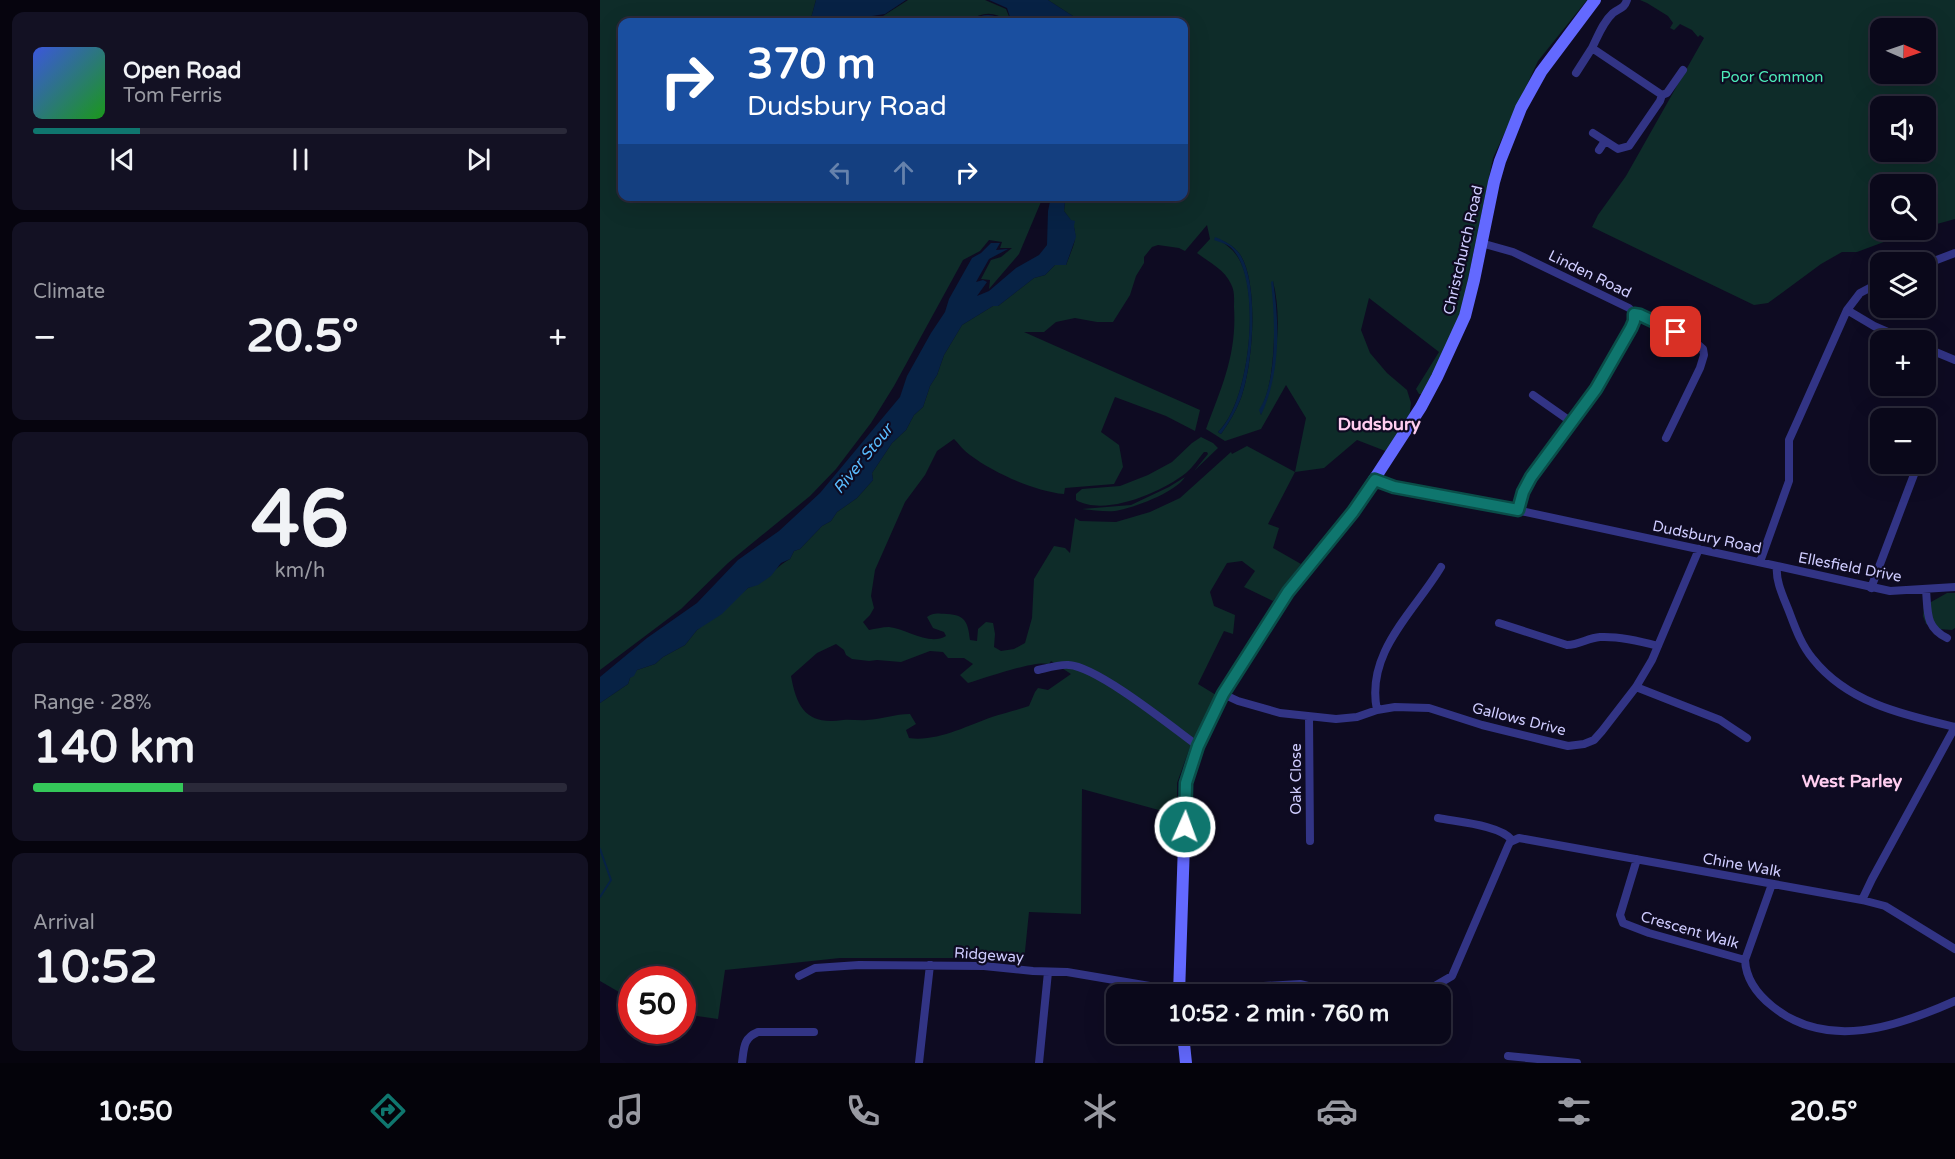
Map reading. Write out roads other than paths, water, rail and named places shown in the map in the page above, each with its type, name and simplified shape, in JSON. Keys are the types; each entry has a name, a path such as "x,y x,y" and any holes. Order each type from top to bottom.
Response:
{"main road":[{"name":"Christchurch Road","path":"1179,984 1186,783 1198,746 1223,694 1288,592 1353,512 1421,407 1437,377 1465,316 1497,171 1521,108 1541,72 1595,0"},
{"path":"1185,1044 1186,1063"}],"street":[{"path":"1576,73 1606,21 1625,5 1627,0"},
{"path":"1592,48 1662,95"},
{"path":"1593,133 1618,148 1629,146 1662,95 1667,93 1683,70"},
{"path":"1599,150 1605,141"},
{"name":"Linden Road","path":"1481,243 1513,252 1629,308 1634,314 1631,328 1602,380 1531,477 1523,492 1518,510"},
{"path":"1936,260 1955,253"},
{"path":"1760,562 1789,481 1789,440 1847,310 1860,293 1870,288"},
{"path":"1847,310 1883,330"},
{"path":"1634,314 1694,341 1702,349 1704,355 1666,438"},
{"path":"1936,352 1955,360"},
{"path":"1533,395 1570,421"},
{"path":"1871,588 1914,474"},
{"name":"Dudsbury Road","path":"1375,480 1394,487 1518,510 1777,566 1777,577 1799,638 1812,659 1827,674 1878,706 1955,727"},
{"name":"Gallows Drive","path":"1223,694 1238,701 1280,713 1310,717 1348,718 1395,707 1429,708 1482,725 1558,744 1576,746 1594,740 1636,687 1652,660 1699,549"},
{"name":"Ellesfield Drive","path":"1777,566 1890,591 1955,587"},
{"path":"1377,710 1375,689 1379,665 1390,639 1441,567"},
{"path":"1926,590 1928,612 1933,628 1947,638"},
{"path":"1499,623 1567,645 1576,645 1593,638 1603,637 1640,641 1658,646"},
{"path":"1038,670 1070,664 1092,672 1198,746"},
{"path":"1636,687 1720,720 1748,738"},
{"name":"Oak Close","path":"1310,717 1310,841"},
{"path":"1862,900 1955,727"},
{"name":"Chine Walk","path":"1438,818 1474,824 1508,835 1512,840 1528,839 1862,900 1885,906 1955,949"},
{"path":"1438,984 1452,976 1512,840"},
{"name":"Crescent Walk","path":"1636,859 1620,915 1623,923 1649,933 1745,960"},
{"name":"Crescent Walk","path":"1772,884 1745,960 1753,987 1764,1000 1786,1016 1820,1030 1848,1032 1893,1024 1934,1011 1955,1001"},
{"name":"Ridgeway","path":"798,976 815,968 859,965 984,966 1067,972 1131,984"},
{"path":"919,1063 930,965"},
{"path":"1039,1063 1048,972"},
{"path":"742,1063 744,1042 750,1035 758,1032 814,1032"},
{"path":"1508,1056 1577,1063"}],"water":[{"path":"816,0 906,0 885,14 859,18 811,18"},
{"path":"989,0 1048,0 1076,18 1010,18 1007,8"},
{"path":"989,15 1000,18 978,18"},
{"name":"River Stour","path":"1050,201 1065,201 1064,211 1071,220 1075,221 1076,237 1066,265 1055,265 1045,275 1034,278 998,306 993,306 962,325 944,355 923,407 914,415 906,430 892,443 872,473 873,480 857,498 837,512 831,521 822,526 800,549 794,551 790,559 781,563 771,576 758,585 748,588 722,614 697,630 685,645 655,664 637,670 628,684 600,703 600,677 647,638 697,603 738,560 779,531 820,493 900,397 907,376 945,312 949,299 972,258 991,243 1000,243 996,250 1008,249 989,259 976,282 983,280 987,282 977,296 989,291 1016,268 1039,255 1047,245"},
{"path":"1215,237 1230,244 1241,256 1247,270 1252,306 1251,346 1245,383 1237,408 1221,434 1218,432 1229,417 1245,371 1250,316 1243,267 1234,251 1214,240"},
{"path":"1273,281 1277,314 1277,349 1272,384 1261,415 1259,410 1269,383 1274,348 1271,282"}],"waterway":[{"path":"600,849 611,880 600,897"}],"district":[{"name":"Dudsbury","path":"1379,424"},
{"name":"West Parley","path":"1852,781"}],"park label":[{"name":"Poor Common","path":"1772,77"}]}
